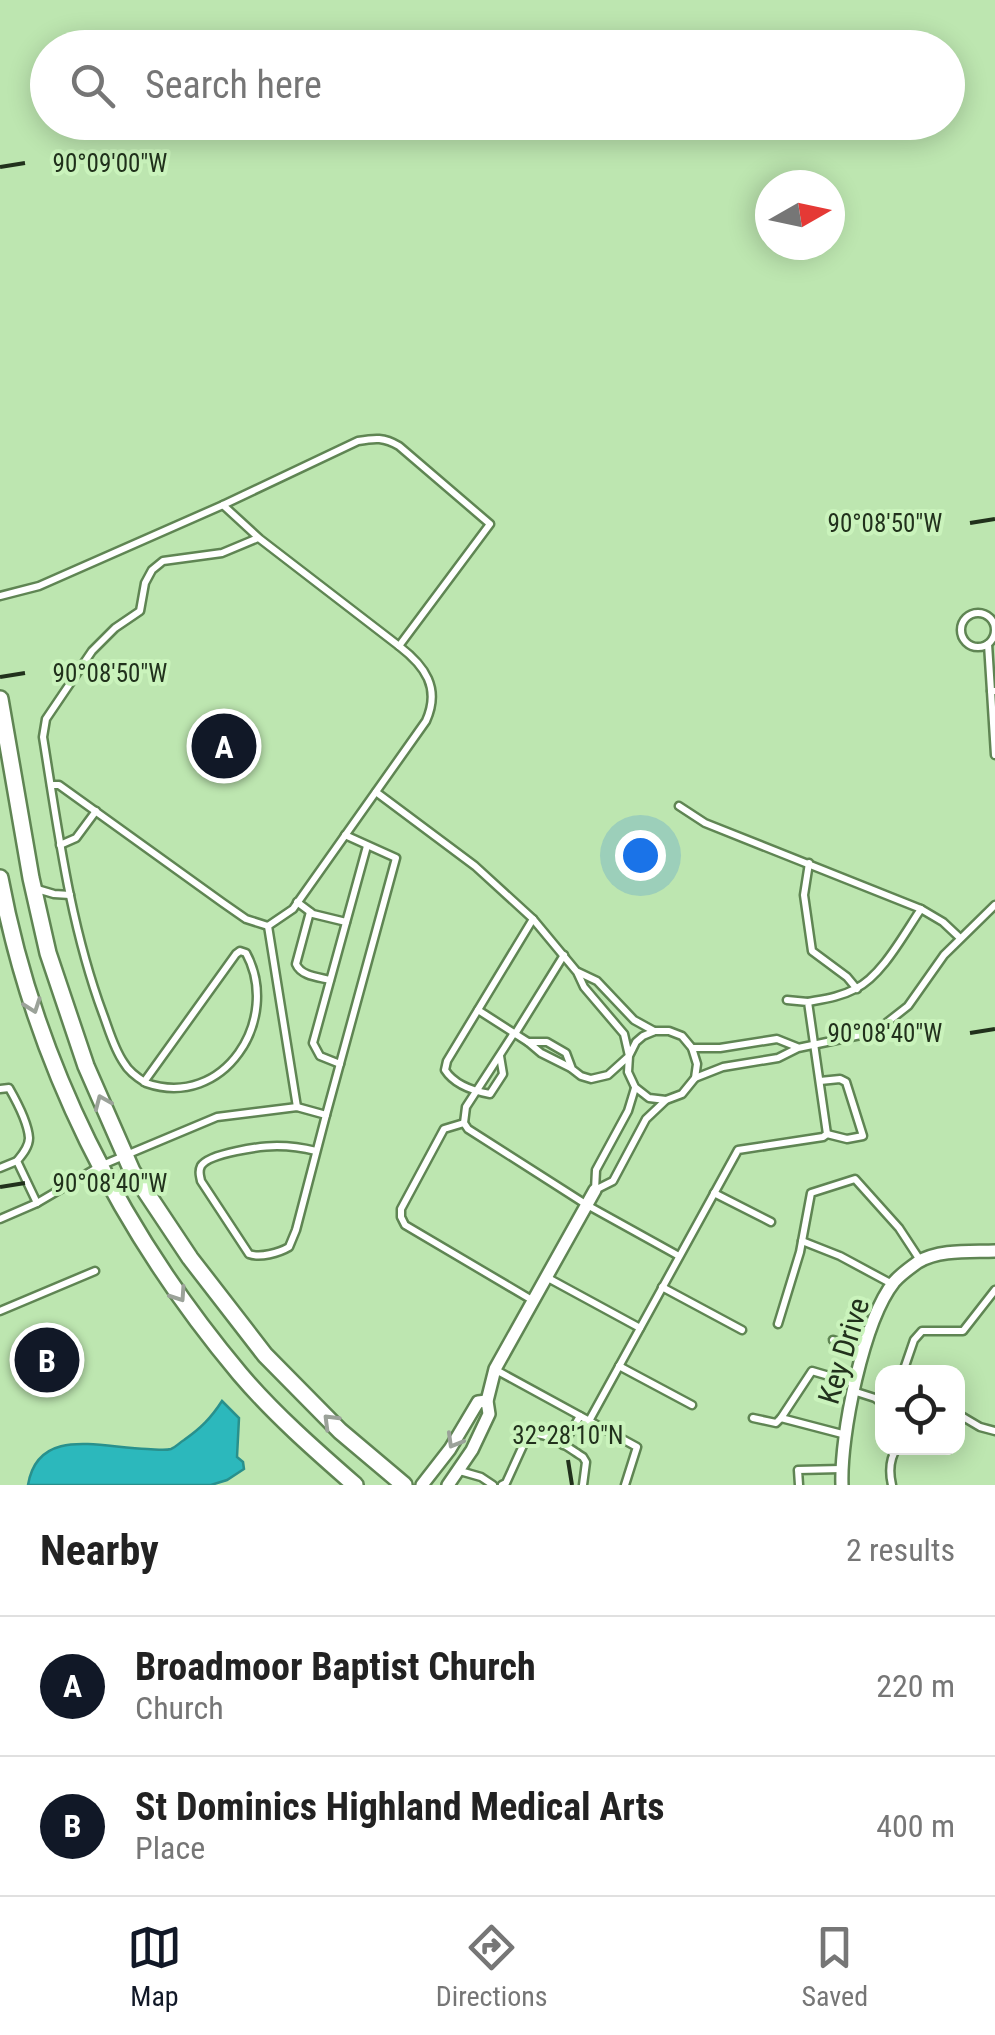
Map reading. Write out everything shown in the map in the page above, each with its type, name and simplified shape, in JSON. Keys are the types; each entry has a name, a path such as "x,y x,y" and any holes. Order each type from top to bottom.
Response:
{"street":[{"path":"0,699 48,953 86,1066 132,1171 190,1258 265,1354 340,1431 404,1485"},
{"path":"0,878 8,939 59,1080 141,1240 242,1377 355,1485"},
{"path":"448,1485 472,1450 489,1414 487,1401 495,1369 595,1190"},
{"path":"921,1260 943,1254 995,1252"},
{"name":"Key Drive","path":"842,1485 853,1387 864,1351 893,1284 921,1260"},
{"path":"422,1485 450,1449 478,1402 487,1401"}],"lane":[{"path":"0,596 38,586 358,442 388,439 490,524 399,646"},
{"path":"223,505 258,538 417,660 427,674 430,690 430,712 419,732 288,914 268,926"},
{"path":"144,1082 236,954 246,953 254,970 256,1011 252,1026 236,1060 218,1074 187,1086 164,1088 144,1082 125,1066 84,955 70,895 43,737 46,718 92,651 140,611 145,584 156,565 169,559 215,554 258,538"},
{"path":"988,644 974,647 964,640 961,628 966,617 978,613 988,616 995,629 988,644 995,755"},
{"path":"50,785 60,785 223,904 268,926"},
{"path":"376,792 474,866 533,920 624,1034 628,1072 635,1087 649,1098 666,1100"},
{"path":"679,806 705,823 920,909 960,938"},
{"path":"60,845 76,838 96,811"},
{"path":"316,1152 262,1147 202,1164 202,1181 248,1254 256,1256 290,1247 316,1152 326,1115 340,1064 396,858 344,835"},
{"path":"340,1064 320,1056 313,1044 367,846"},
{"path":"809,863 804,895 812,950 857,988"},
{"path":"32,880 35,888 44,892 70,895"},
{"path":"297,902 310,912 346,922"},
{"path":"635,1087 628,1110 596,1170 595,1190 613,1181 646,1119 666,1100 682,1094 695,1078 723,1067 778,1058 798,1048 876,1032 908,1006 944,955 995,905"},
{"path":"787,1000 808,1002 857,988 871,978 920,909"},
{"path":"310,912 296,964 304,973 330,980"},
{"path":"500,1054 503,1074 490,1094 476,1092 450,1078 444,1070 533,920"},
{"path":"268,926 297,1107"},
{"path":"564,955 466,1107 464,1124 587,1205 679,1256"},
{"path":"577,972 597,980 634,1020 655,1031"},
{"path":"808,1002 827,1134"},
{"path":"478,1010 542,1053 592,1079 608,1075 643,1036 669,1031 682,1036 692,1048 697,1064 695,1078"},
{"path":"692,1048 720,1048 778,1038 798,1048"},
{"path":"528,1042 547,1042 566,1053 572,1069"},
{"path":"589,1421 738,1150 827,1134 847,1139 864,1136 846,1082 820,1081"},
{"path":"0,1089 10,1088 29,1138 17,1161 0,1168"},
{"path":"0,1219 37,1203 100,1166 217,1117 297,1107 326,1115"},
{"path":"464,1124 444,1128 401,1208 400,1217 405,1225 534,1301"},
{"path":"17,1161 37,1203"},
{"path":"778,1324 800,1252 811,1193 855,1179 921,1260"},
{"path":"714,1193 771,1222"},
{"path":"802,1242 840,1256 893,1284"},
{"path":"0,1311 95,1270"},
{"path":"547,1277 640,1328"},
{"path":"662,1288 742,1330"},
{"path":"905,1365 914,1340 922,1331 964,1331 995,1290"},
{"path":"833,1340 864,1351"},
{"path":"619,1366 692,1405"},
{"path":"495,1369 637,1448 625,1485"},
{"path":"753,1418 776,1423 812,1370 875,1398"},
{"path":"563,1445 580,1416"},
{"path":"781,1418 846,1434"},
{"path":"965,1418 995,1430"},
{"path":"502,1485 531,1434 548,1436 583,1457 586,1462 580,1485"},
{"path":"892,1485 893,1455"},
{"path":"799,1485 798,1470 842,1469"},
{"path":"458,1471 480,1476 493,1485"}],"water":[{"path":"222,1401 239,1418 237,1457 244,1469 227,1480 211,1485 28,1485 34,1466 59,1447 94,1444 171,1449 201,1427"}],"place":[{"name":"Broadmoor Baptist Church","path":"224,746"},
{"name":"St Dominics Highland Medical Arts","path":"47,1360"}]}
